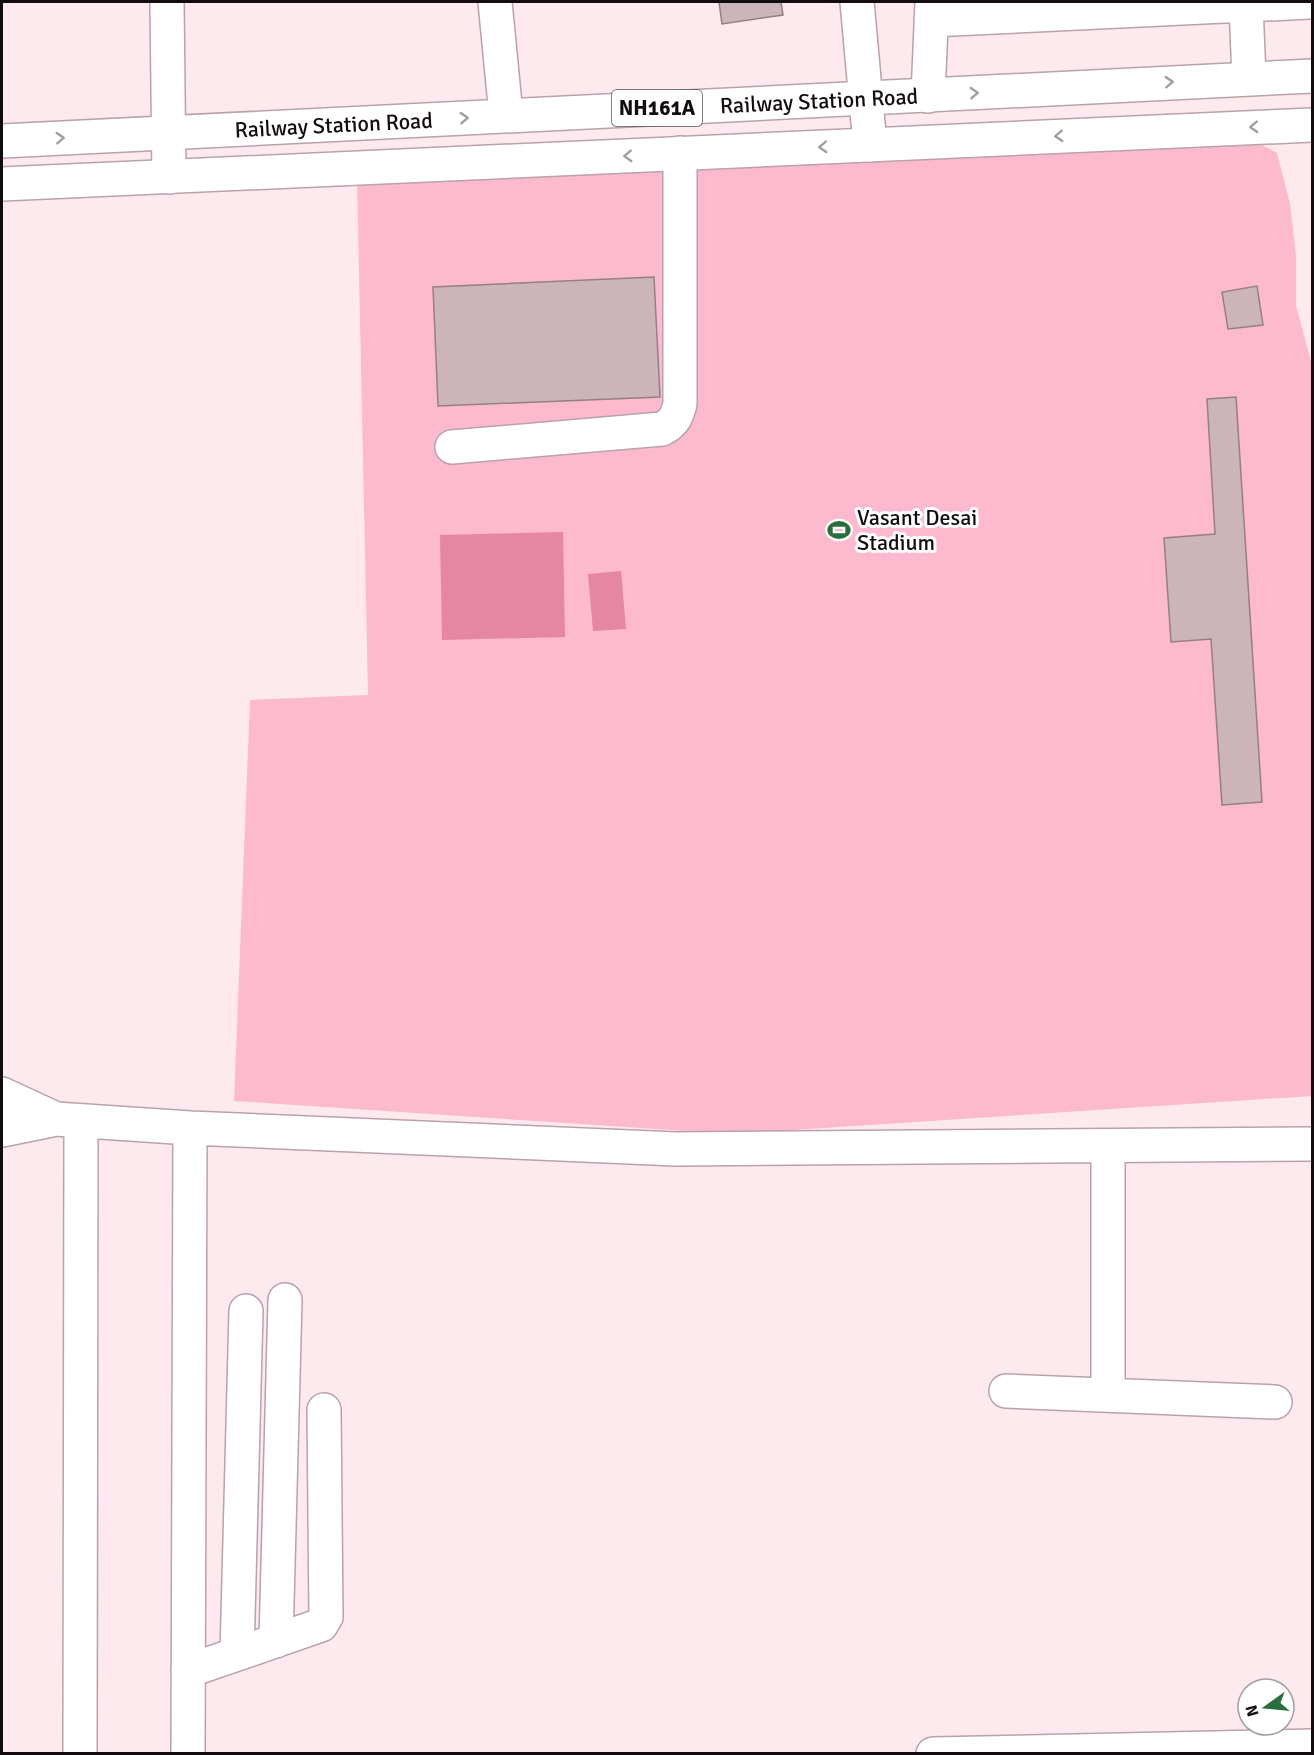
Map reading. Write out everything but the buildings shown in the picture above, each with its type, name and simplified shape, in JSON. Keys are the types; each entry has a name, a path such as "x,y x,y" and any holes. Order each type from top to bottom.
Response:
{"main road":[{"path":"166,2 169,177"},
{"path":"495,2 506,116"},
{"path":"857,2 868,97 870,145"},
{"path":"928,96 932,11 1309,2"},
{"path":"1246,5 1249,78"},
{"name":"Railway Station Road","path":"2,141 1312,76"},
{"name":"Railway Station Road","path":"2,184 1312,125"},
{"path":"452,447 662,429 671,425 678,415 681,404 681,153"},
{"path":"2,1094 68,1120"},
{"path":"68,1120 80,1754"},
{"path":"2,1130 68,1120 190,1128 676,1149 1312,1144"},
{"path":"188,1754 190,1128"},
{"path":"1108,1146 1108,1395"},
{"path":"276,1641 285,1300"},
{"path":"237,1654 246,1311"},
{"path":"1006,1391 1275,1402"},
{"path":"188,1671 321,1625 326,1617 324,1410"},
{"path":"933,1754 1312,1746"}],"shaded area":[{"name":"Vasant Desai Stadium","path":"1241,134 1277,153 1290,204 1296,256 1296,306 1312,365 1312,1096 731,1134 234,1101 250,700 368,695 357,177"},
{"path":"563,532 565,637 442,640 440,535"},
{"path":"621,571 626,629 593,631 588,574"}],"place":[{"name":"Vasant Desai Stadium","path":"839,530"}]}
